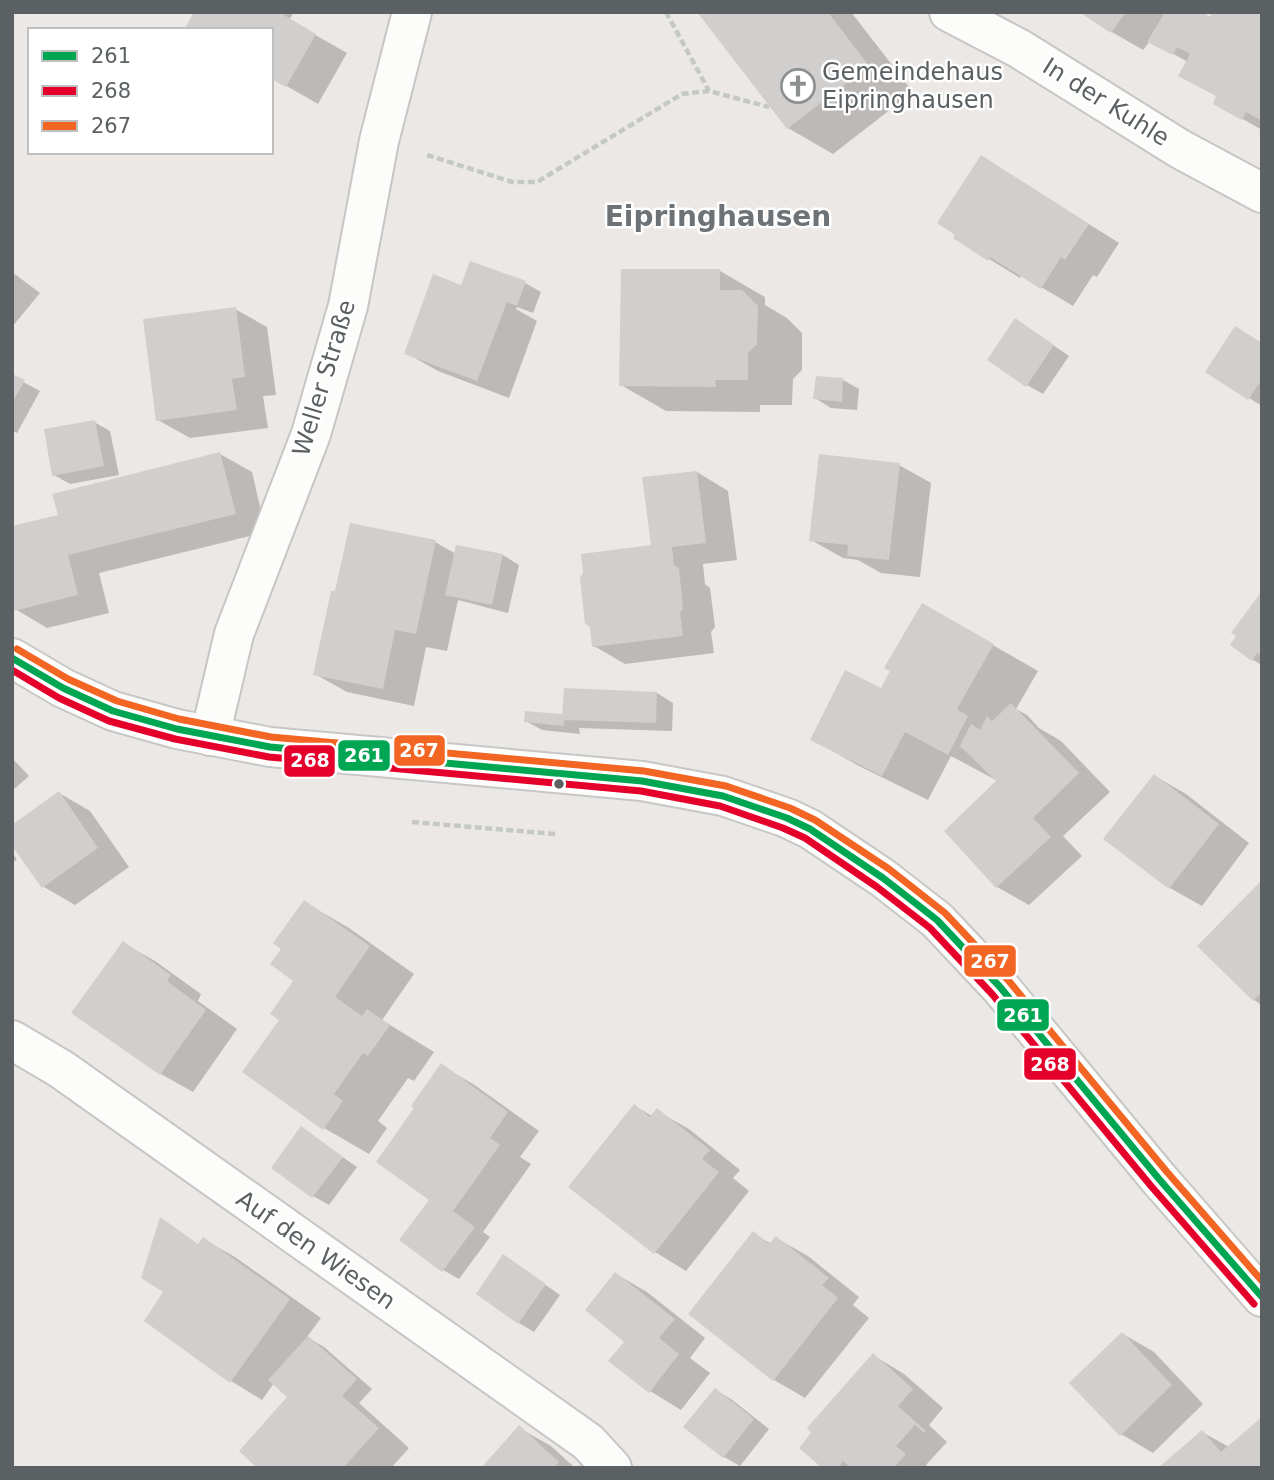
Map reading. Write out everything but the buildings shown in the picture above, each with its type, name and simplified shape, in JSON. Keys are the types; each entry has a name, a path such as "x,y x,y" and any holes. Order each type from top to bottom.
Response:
{"street":[{"name":"Weller Straße","path":"210,736 234,634 311,434 348,306 379,141 412,12"},
{"name":"In der Kuhle","path":"949,12 1020,49 1180,149 1262,193"},
{"path":"12,658 62,688 113,711 177,729 270,747 642,781 723,796 788,818 810,829 883,878 945,928 1038,1032 1159,1180 1262,1297"},
{"name":"Auf den Wiesen","path":"12,1041 61,1069 577,1434 612,1468"}],"path":[{"path":"666,12 709,91"},
{"path":"379,141 512,182 537,182 682,94 709,91 769,107"},
{"path":"411,822 555,834"}],"transit line":[{"name":"267","path":"17,649 68,679 117,701 179,719 271,737 644,771 726,786 790,808 815,820 889,869 945,913 1008,980 1167,1172 1262,1281"},
{"name":"261","path":"12,658 63,688 113,711 177,729 270,747 642,781 723,796 787,818 810,829 883,878 937,920 1000,987 1159,1179 1262,1297"},
{"name":"268","path":"12,670 59,698 109,721 175,739 269,757 641,791 720,806 805,838 877,887 930,928 992,994 1151,1186 1254,1304"}],"place":[{"name":"Gemeindehaus Eipringhausen","path":"798,86"}],"district":[{"name":"Eipringhausen","path":"718,216"}]}
